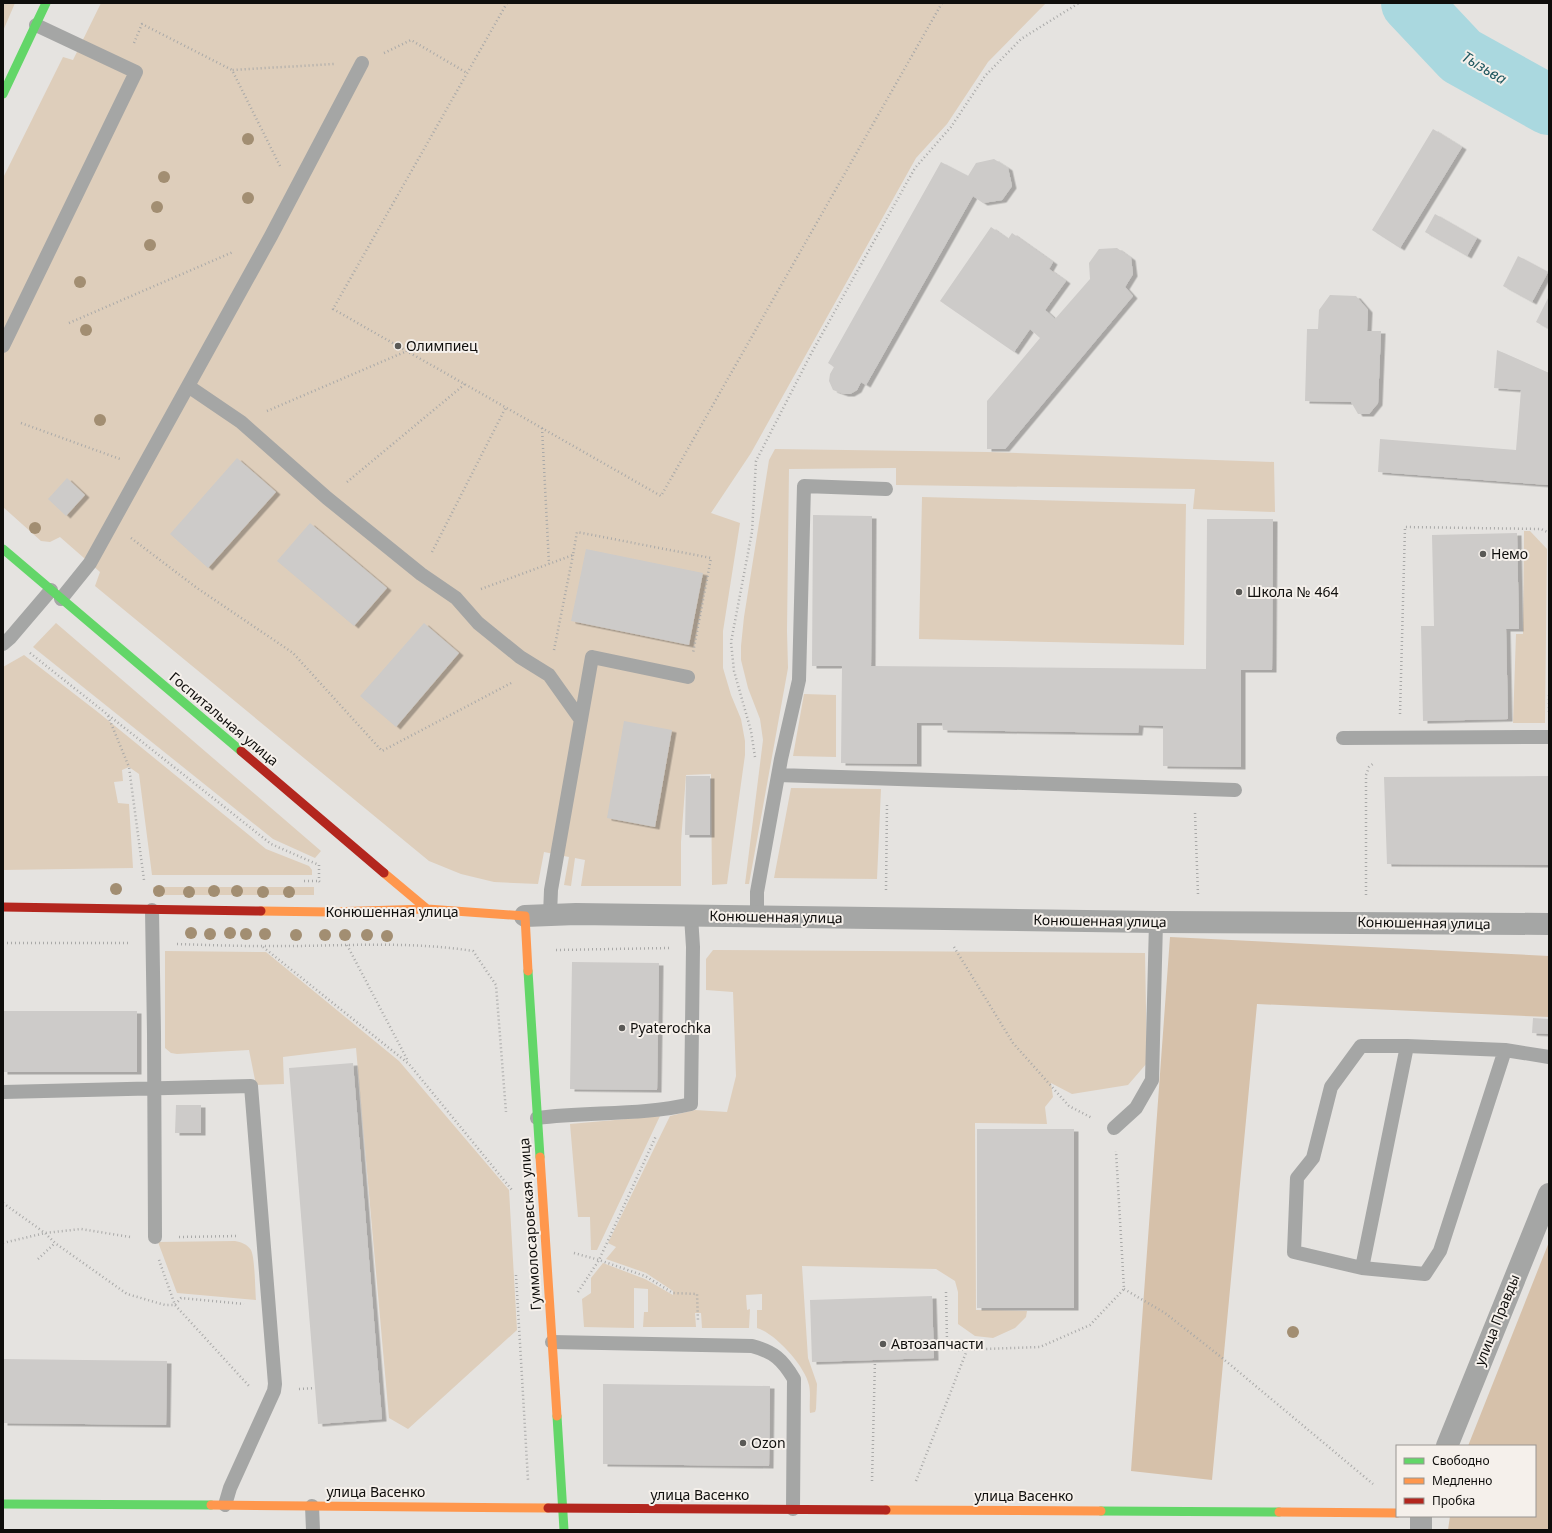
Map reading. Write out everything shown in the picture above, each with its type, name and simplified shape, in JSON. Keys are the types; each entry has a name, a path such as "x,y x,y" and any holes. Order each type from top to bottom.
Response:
{"street":[{"path":"3,94 46,3"},
{"name":"Госпитальная улица","path":"3,549 426,909"},
{"name":"Конюшенная улица","path":"3,907 330,912 426,909 525,916 757,916 1156,922 1549,924"},
{"name":"Гуммолосаровская улица","path":"525,916 564,1530"},
{"name":"улица Правды","path":"1447,1445 1549,1194"},
{"name":"улица Васенко","path":"3,1504 1396,1512"},
{"path":"1421,1517 1421,1530"}],"lane":[{"path":"3,346 136,72 36,25"},
{"path":"7,641 90,563 293,193 362,63"},
{"path":"188,386 241,422 327,498 420,574 456,598 478,623 520,657 543,672 581,720"},
{"path":"757,916 757,892 778,775 799,680 804,486 886,489"},
{"path":"550,915 551,890 592,656 688,677"},
{"path":"1343,738 1549,737"},
{"path":"778,775 1235,790"},
{"path":"152,910 155,1089 155,1237"},
{"path":"537,1118 563,1114 668,1109 691,1104 692,916"},
{"path":"1114,1128 1136,1108 1152,1080 1156,922"},
{"path":"1505,1050 1440,1251 1425,1274 1362,1268 1294,1252 1297,1178 1313,1158 1331,1087 1361,1046 1407,1046 1505,1050 1549,1057"},
{"path":"1362,1268 1407,1046"},
{"path":"3,1092 250,1086 275,1384 274,1391 230,1488 225,1505"},
{"path":"552,1342 752,1346 774,1354 786,1365 794,1379 793,1509"},
{"path":"312,1506 313,1530"}],"path":[{"path":"507,3 333,309 661,496 942,3"},
{"path":"755,758 751,731 734,671 732,642 752,532 756,461 812,352 915,168 951,127 985,76 1021,39 1079,3"},
{"path":"123,66 142,24 232,70 362,63 411,40 467,73"},
{"path":"232,70 293,193"},
{"path":"70,323 237,251"},
{"path":"241,422 408,351"},
{"path":"327,498 465,384"},
{"path":"420,574 506,407"},
{"path":"21,423 125,461"},
{"path":"542,428 549,564"},
{"path":"111,525 197,588 293,653 382,751 543,672 573,555 577,532 711,558 688,677"},
{"path":"1400,738 1405,527 1541,529 1549,533"},
{"path":"456,598 573,555"},
{"path":"7,641 108,715 271,844 320,865 319,881"},
{"path":"108,715 129,767 144,881"},
{"path":"1366,897 1366,775 1369,767 1378,760"},
{"path":"886,893 887,779"},
{"path":"1194,788 1198,896"},
{"path":"3,943 152,943 262,946 444,946 473,951 496,985 506,1119"},
{"path":"347,945 409,1064 512,1190"},
{"path":"946,1292 947,1341 956,1350 967,1350 1040,1347 1090,1325 1124,1289 1114,1128 1069,1106 1018,1049 953,945"},
{"path":"262,946 409,1064"},
{"path":"554,950 555,958"},
{"path":"576,1287 577,1294 599,1260 668,1109"},
{"path":"511,1182 512,1198"},
{"path":"3,1203 45,1233 55,1243 126,1294 165,1305 175,1305 181,1298 268,1306"},
{"path":"38,1259 55,1243"},
{"path":"574,1259 574,1252 645,1276 673,1293 697,1294 698,1344"},
{"path":"157,1257 175,1305 266,1406"},
{"path":"516,1268 528,1486"},
{"path":"1124,1289 1172,1318 1373,1484"},
{"path":"915,1484 967,1350"},
{"path":"872,1484 875,1360"}],"shaded area":[{"path":"3,3 15,3 3,31"},
{"name":"Олимпиец","path":"101,3 1046,3 988,62 947,124 916,158 751,453 711,513 740,523 723,631 723,668 731,695 741,719 745,741 745,755 727,884 712,885 711,774 686,775 681,842 681,886 581,886 585,860 575,858 571,886 564,885 569,857 544,852 538,884 494,882 461,874 429,861 95,586 100,572 60,537 50,542 41,541 3,507 3,178 63,57 73,60"},
{"path":"775,449 987,452 1274,462 1275,512 1193,509 1195,489 896,485 896,468 789,469 788,668 749,884 745,884 763,740 760,719 748,688 741,660 741,646 744,617 769,460"},
{"path":"922,497 1186,504 1184,645 919,639"},
{"path":"1524,531 1530,531 1547,549 1545,723 1513,723 1516,634 1523,634"},
{"path":"56,623 321,851 315,858 273,839 33,647"},
{"path":"24,655 99,713 266,849 309,866 312,870 312,875 152,875 139,774 129,767 122,770 123,781 114,782 118,803 129,804 133,868 3,870 3,667"},
{"path":"804,694 836,695 836,757 793,756"},
{"path":"791,788 881,789 877,879 774,878"},
{"path":"153,887 314,887 314,895 154,895"},
{"path":"1170,937 1549,956 1549,1017 1257,1004 1212,1480 1131,1471"},
{"path":"713,950 1145,953 1147,1063 1128,1085 1072,1094 1051,1083 1053,1097 1045,1107 1047,1124 975,1123 976,1310 1027,1311 1026,1317 1015,1328 993,1338 975,1336 958,1324 958,1292 955,1281 936,1269 802,1266 808,1358 817,1384 816,1409 815,1412 810,1413 809,1385 802,1369 796,1360 780,1343 772,1336 757,1328 757,1310 762,1310 762,1294 746,1295 747,1310 750,1309 749,1328 702,1328 701,1313 695,1313 696,1327 643,1327 644,1312 648,1312 648,1289 634,1288 634,1328 584,1327 582,1299 591,1293 591,1278 603,1263 645,1279 673,1295 673,1291 646,1273 606,1259 616,1247 608,1243 670,1116 695,1110 727,1112 736,1076 733,992 706,990 706,959"},
{"path":"165,951 266,952 399,1061 509,1190 517,1330 408,1429 389,1418 356,1048 283,1057 284,1084 256,1085 249,1050 177,1054 171,1053 165,1048"},
{"path":"660,1116 597,1250 591,1250 590,1217 578,1217 570,1124"},
{"path":"235,1241 248,1246 251,1250 254,1266 256,1300 177,1293 158,1242"},
{"path":"1549,1242 1549,1530 1448,1530 1450,1517 1536,1517 1536,1445 1468,1445"}],"building":[{"path":"1433,129 1462,147 1400,248 1372,230"},
{"path":"994,159 1008,168 1012,186 1002,200 983,203 973,196 866,385 861,382 857,390 850,394 844,394 833,390 829,381 830,374 834,367 828,363 941,162 968,176 976,163"},
{"path":"1435,214 1477,238 1467,256 1425,232"},
{"path":"991,227 1008,239 1012,233 1053,262 1049,269 1066,281 1045,310 1055,319 1090,279 1089,263 1099,249 1117,248 1131,258 1133,274 1125,287 1133,296 1005,449 987,449 987,401 1040,338 1030,329 1014,352 940,301"},
{"path":"1518,256 1548,272 1532,302 1503,286"},
{"path":"1330,295 1356,296 1368,310 1367,331 1381,331 1378,403 1369,414 1358,414 1351,402 1305,401 1307,329 1318,329 1319,310"},
{"path":"1549,296 1549,329 1536,322"},
{"path":"1497,350 1549,373 1549,485 1378,472 1380,439 1516,450 1521,390 1494,388"},
{"path":"237,458 276,492 208,568 170,534"},
{"path":"67,478 85,495 66,516 48,499"},
{"name":"Школа № 464","path":"813,515 872,516 871,666 1206,669 1207,519 1273,519 1272,670 1241,670 1241,767 1163,766 1163,726 1139,725 1138,733 943,730 942,723 917,723 917,764 841,763 842,666 812,666"},
{"path":"310,523 387,588 354,626 277,561"},
{"path":"1517,533 1519,629 1506,629 1508,719 1423,721 1421,626 1434,626 1432,535"},
{"path":"586,549 703,573 689,645 571,621"},
{"path":"424,623 459,653 396,727 360,696"},
{"path":"624,721 672,730 655,827 607,818"},
{"path":"686,776 710,776 710,835 685,835"},
{"path":"1549,776 1549,865 1387,864 1384,777"},
{"path":"572,962 659,963 657,1090 570,1089"},
{"path":"3,1011 137,1011 137,1072 3,1072"},
{"path":"1533,1018 1549,1019 1549,1034 1532,1033"},
{"path":"353,1063 382,1419 318,1424 289,1068"},
{"path":"176,1105 201,1105 201,1133 175,1133"},
{"path":"977,1129 1074,1129 1074,1308 977,1308"},
{"path":"932,1296 934,1358 812,1362 810,1300"},
{"path":"3,1359 167,1361 166,1425 3,1423"},
{"path":"603,1384 770,1386 769,1466 603,1464"}],"waterway":[{"name":"Тызьва","path":"1411,3 1461,56 1549,105"}],"traffic: fast":[{"path":"3,94 46,3"},
{"path":"3,549 241,751"},
{"path":"528,971 540,1157"},
{"path":"557,1416 564,1530"},
{"path":"3,1504 211,1505"},
{"path":"1101,1511 1279,1512"}],"traffic: slow":[{"path":"384,873 427,909"},
{"path":"261,911 330,912 427,909 525,916 528,971"},
{"path":"540,1157 557,1416"},
{"path":"211,1505 548,1508"},
{"path":"886,1510 1101,1511"},
{"path":"1279,1512 1396,1513"}],"traffic: jam":[{"path":"241,751 384,873"},
{"path":"3,907 261,911"},
{"path":"548,1508 886,1510"}],"place":[{"name":"Олимпиец","path":"398,346"},
{"name":"Немо","path":"1483,554"},
{"name":"Школа № 464","path":"1239,592"},
{"name":"Pyaterochka","path":"622,1028"},
{"name":"Автозапчасти","path":"883,1344"},
{"name":"Ozon","path":"743,1443"}]}
